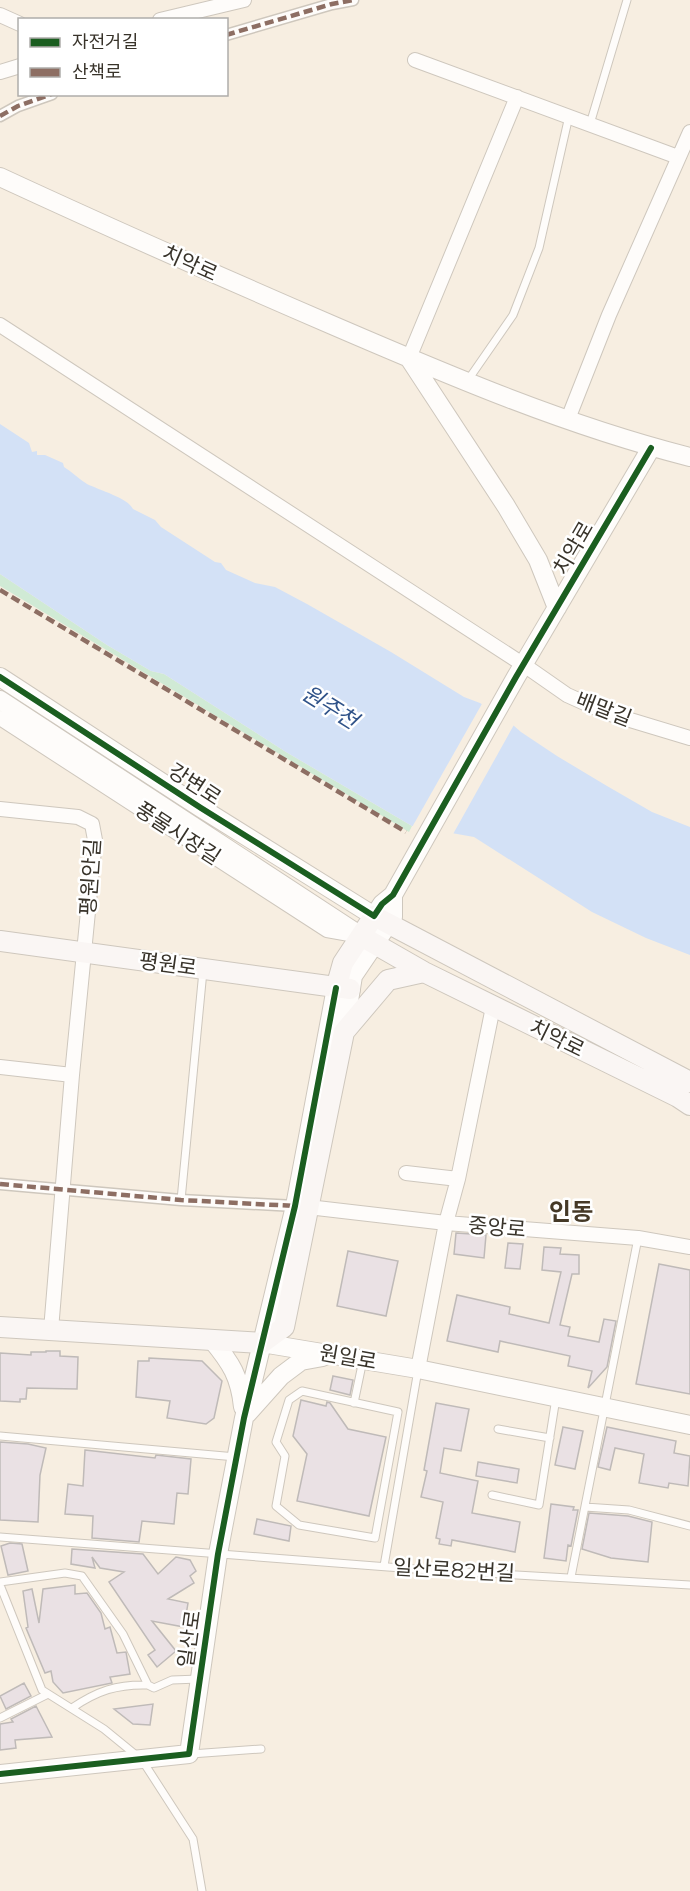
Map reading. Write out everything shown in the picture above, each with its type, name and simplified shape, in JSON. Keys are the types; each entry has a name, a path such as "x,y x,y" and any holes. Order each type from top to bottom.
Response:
{"main road":[{"path":"343,989 343,963 368,940 381,920"},
{"name":"치악로","path":"381,920 687,1090"},
{"name":"치악로","path":"368,940 493,1007 687,1090"},
{"name":"평원로","path":"0,941 343,989"},
{"path":"262,1343 284,1327 301,1206 344,1032 388,980 424,972"},
{"name":"원일로","path":"0,1327 262,1343"}],"street":[{"path":"178,14 182,0"},
{"path":"166,18 244,0"},
{"path":"228,34 353,0"},
{"path":"0,15 18,23"},
{"path":"415,60 678,157"},
{"path":"0,72 18,67"},
{"path":"0,116 18,106 46,96"},
{"path":"517,97 409,358 506,506 538,560 557,608"},
{"path":"568,419 609,315 690,132"},
{"name":"치악로","path":"0,177 145,244 409,358 467,382 651,447 393,895 393,917 381,920"},
{"name":"배말길","path":"0,325 520,671 607,713 690,738"},
{"path":"651,447 690,458"},
{"name":"강변로","path":"0,677 201,808 381,920"},
{"name":"강변로","path":"0,700 368,940"},
{"name":"풍물시장길","path":"0,718 327,930 368,940"},
{"name":"평원안길","path":"0,809 78,817 92,824 95,840 84,951"},
{"path":"51,1330 84,951"},
{"path":"343,989 344,1032"},
{"path":"301,1206 343,989"},
{"name":"중앙로","path":"446,1223 458,1179 493,1007"},
{"path":"0,1067 72,1075"},
{"path":"406,1173 458,1179"},
{"name":"중앙로","path":"0,1184 181,1200 301,1206 446,1223 638,1238 690,1247"},
{"path":"418,1369 446,1223"},
{"path":"212,1340 229,1361 241,1386 244,1418"},
{"name":"원일로","path":"262,1343 418,1369 690,1425"},
{"name":"일산로","path":"189,1754 218,1554 244,1418 262,1343"},
{"path":"244,1418 275,1382 301,1361 332,1355"},
{"path":"0,1774 189,1754"}],"lane":[{"path":"590,124 627,0"},
{"path":"467,382 513,315 539,248 569,116"},
{"path":"181,1200 203,969"},
{"path":"571,1577 638,1238"},
{"path":"354,1403 363,1360"},
{"path":"384,1566 418,1369"},
{"path":"302,1391 354,1403 399,1412 375,1538 299,1526 276,1506 285,1456 276,1442 289,1400 302,1391"},
{"path":"492,1495 539,1505 556,1398"},
{"path":"498,1429 550,1438"},
{"path":"0,1436 238,1458"},
{"path":"585,1507 629,1510 690,1526"},
{"path":"0,1537 218,1554"},
{"name":"일산로82번길","path":"218,1554 690,1585"},
{"name":"일산로","path":"200,1678 172,1680 154,1688 148,1685 123,1634 82,1576 65,1573 0,1583 42,1690 104,1729 142,1760 193,1839 202,1891"},
{"path":"72,1708 92,1695 126,1685 148,1685"},
{"path":"0,1718 48,1694"},
{"path":"189,1754 261,1749"}],"green space":[{"path":"0,574 107,645 151,671 164,674 286,752 412,826 409,832 0,586"}],"water":[{"name":"원주천","path":"0,424 29,443 32,452 37,451 37,455 45,455 63,463 64,467 87,484 125,501 133,509 155,520 161,527 215,562 221,563 226,570 255,583 275,587 307,604 464,697 480,703 505,718 521,732 557,756 607,786 652,812 690,827 690,955 646,938 592,912 474,837 412,826 286,752 164,674 151,671 107,645 0,574"}],"pier":[{"path":"483,702 515,723 452,836 411,829"}],"building":[{"path":"456,1233 486,1235 484,1258 454,1254"},
{"path":"508,1243 523,1244 520,1269 505,1268"},
{"path":"544,1247 561,1248 560,1254 579,1255 579,1274 572,1274 560,1325 570,1327 568,1336 599,1342 604,1319 616,1321 607,1367 588,1388 592,1371 568,1366 570,1356 500,1341 498,1352 447,1341 457,1295 510,1307 509,1314 549,1323 561,1272 542,1270"},
{"path":"348,1251 398,1261 386,1316 337,1306"},
{"path":"659,1264 690,1270 690,1394 636,1384"},
{"path":"60,1351 60,1356 78,1357 77,1389 27,1388 26,1399 20,1399 20,1402 0,1401 0,1353 31,1355 31,1352"},
{"path":"149,1358 202,1361 222,1381 214,1418 206,1424 167,1418 170,1401 136,1397 138,1361 149,1361"},
{"path":"333,1376 353,1380 350,1395 330,1390"},
{"path":"301,1400 326,1406 327,1402 330,1403 348,1429 386,1437 369,1516 297,1501 307,1454 293,1436"},
{"path":"436,1403 469,1409 461,1451 444,1448 440,1473 478,1481 472,1513 520,1522 515,1552 452,1540 451,1546 439,1544 440,1539 436,1538 443,1502 421,1497 427,1471 424,1470"},
{"path":"563,1427 583,1431 575,1469 555,1465"},
{"path":"607,1427 676,1441 674,1453 690,1456 688,1486 669,1483 668,1488 639,1483 644,1454 615,1448 610,1470 598,1467"},
{"path":"0,1442 46,1448 40,1475 38,1522 0,1520"},
{"path":"85,1450 155,1458 156,1455 191,1459 188,1494 177,1493 174,1524 142,1521 139,1542 92,1538 93,1516 65,1514 68,1484 83,1486"},
{"path":"478,1462 519,1469 517,1483 476,1476"},
{"path":"551,1504 574,1507 573,1510 578,1510 566,1561 544,1558"},
{"path":"589,1513 628,1516 652,1522 648,1562 611,1558 582,1549"},
{"path":"257,1519 291,1526 289,1541 254,1534"},
{"path":"10,1543 22,1544 28,1571 8,1575 1,1546"},
{"path":"72,1549 143,1554 158,1574 176,1557 190,1560 196,1571 190,1576 194,1583 168,1599 188,1603 184,1627 152,1621 176,1651 157,1667 148,1655 155,1650 109,1582 124,1572 100,1568 92,1557 95,1568 71,1564"},
{"path":"75,1585 75,1594 87,1593 101,1613 105,1629 110,1627 117,1653 126,1652 130,1674 110,1677 112,1683 63,1693 53,1682 51,1671 45,1673 26,1628 28,1627 23,1591 32,1589 39,1623 43,1589"},
{"path":"24,1683 31,1696 6,1709 0,1696"},
{"path":"153,1704 150,1725 133,1724 114,1709"},
{"path":"36,1706 52,1737 15,1740 16,1748 0,1750 0,1724 13,1722 11,1719"}],"marked path":[{"path":"228,34 353,0"},
{"path":"0,116 18,106 46,96"},
{"path":"0,590 406,832"},
{"path":"0,1184 181,1200 295,1206"}],"cycle path":[{"path":"0,677 201,808 374,916 382,904 393,895 516,677 651,448"},
{"path":"0,1774 189,1754 218,1554 244,1418 295,1206 336,988"}],"district":[{"name":"인동","path":"571,1211"}]}
